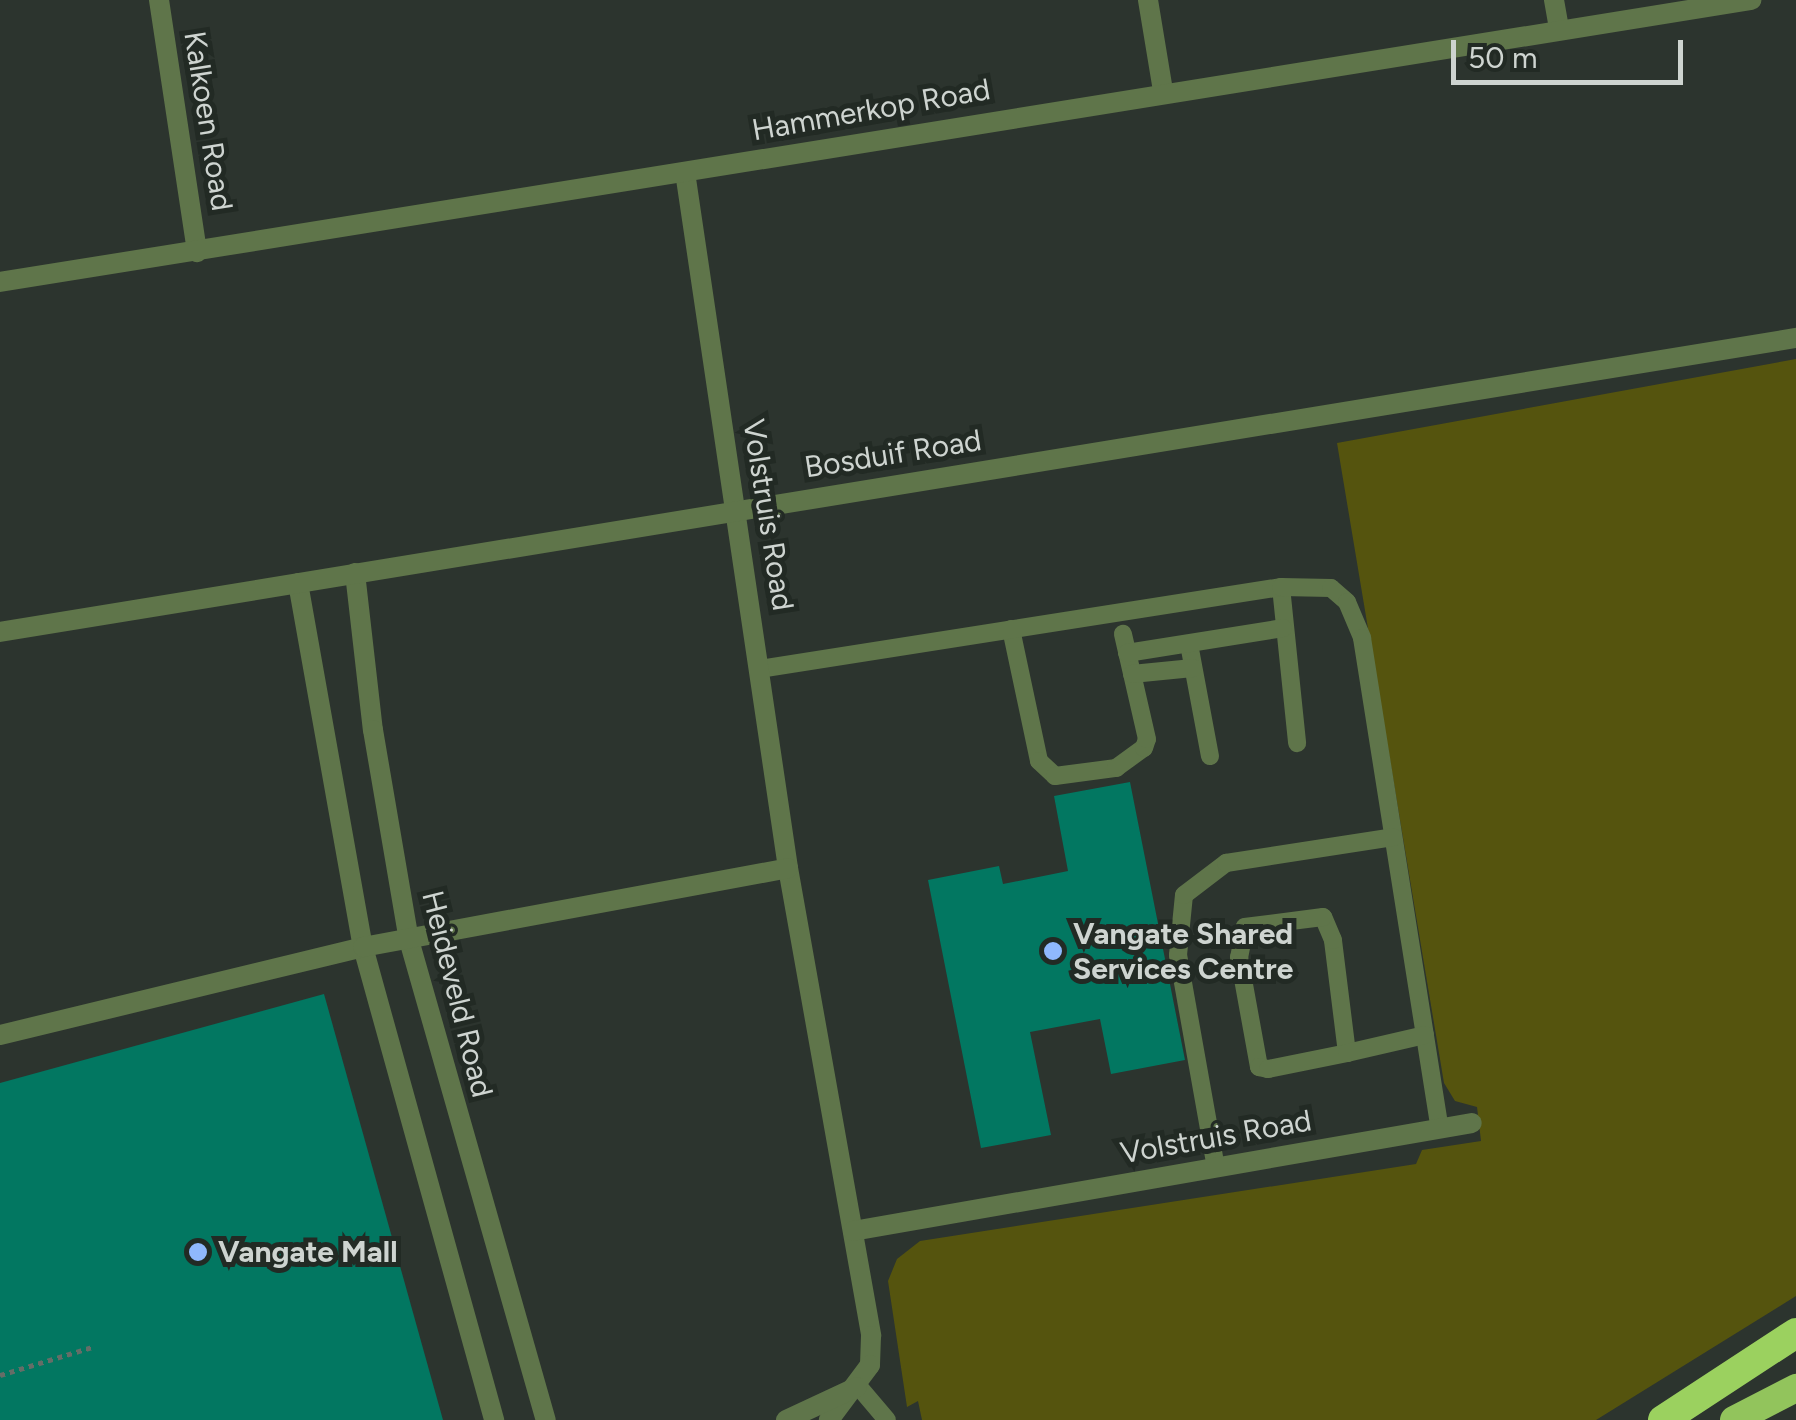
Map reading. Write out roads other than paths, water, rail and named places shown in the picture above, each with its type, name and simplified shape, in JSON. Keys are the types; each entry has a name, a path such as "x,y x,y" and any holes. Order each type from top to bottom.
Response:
{"highway":[{"path":"1663,1420 1796,1333"},
{"path":"1734,1420 1796,1388"}],"street":[{"name":"Kalkoen Road","path":"159,0 197,252"},
{"path":"1148,0 1163,92"},
{"path":"1554,0 1559,29"},
{"name":"Hammerkop Road","path":"0,282 1752,0"},
{"name":"Volstruis Road","path":"684,172 738,510 788,868 871,1336 870,1365 859,1386"},
{"name":"Bosduif Road","path":"0,632 1796,338"},
{"name":"Heideveld Road","path":"356,573 373,730 409,940 546,1420"},
{"path":"298,583 364,947 494,1420"},
{"path":"0,1035 364,947 788,868"},
{"name":"Volstruis Road","path":"853,1230 1472,1123"},
{"path":"786,1420 838,1412 859,1386"}],"lane":[{"path":"760,668 1281,587 1331,588 1352,609 1440,1129"},
{"path":"1281,587 1297,743"},
{"path":"1128,653 1283,628"},
{"path":"1010,630 1039,761 1047,773 1116,768 1144,748 1122,634"},
{"path":"1189,644 1210,756"},
{"path":"1132,674 1193,668"},
{"path":"1216,1168 1178,955 1184,895 1226,863 1393,837"},
{"path":"1347,1053 1333,940 1323,917 1246,927 1238,956 1259,1066 1347,1053 1425,1036"},
{"path":"859,1386 886,1420"}],"place":[{"name":"Vangate Shared Services Centre","path":"1053,951"},
{"name":"Vangate Mall","path":"198,1252"}]}
